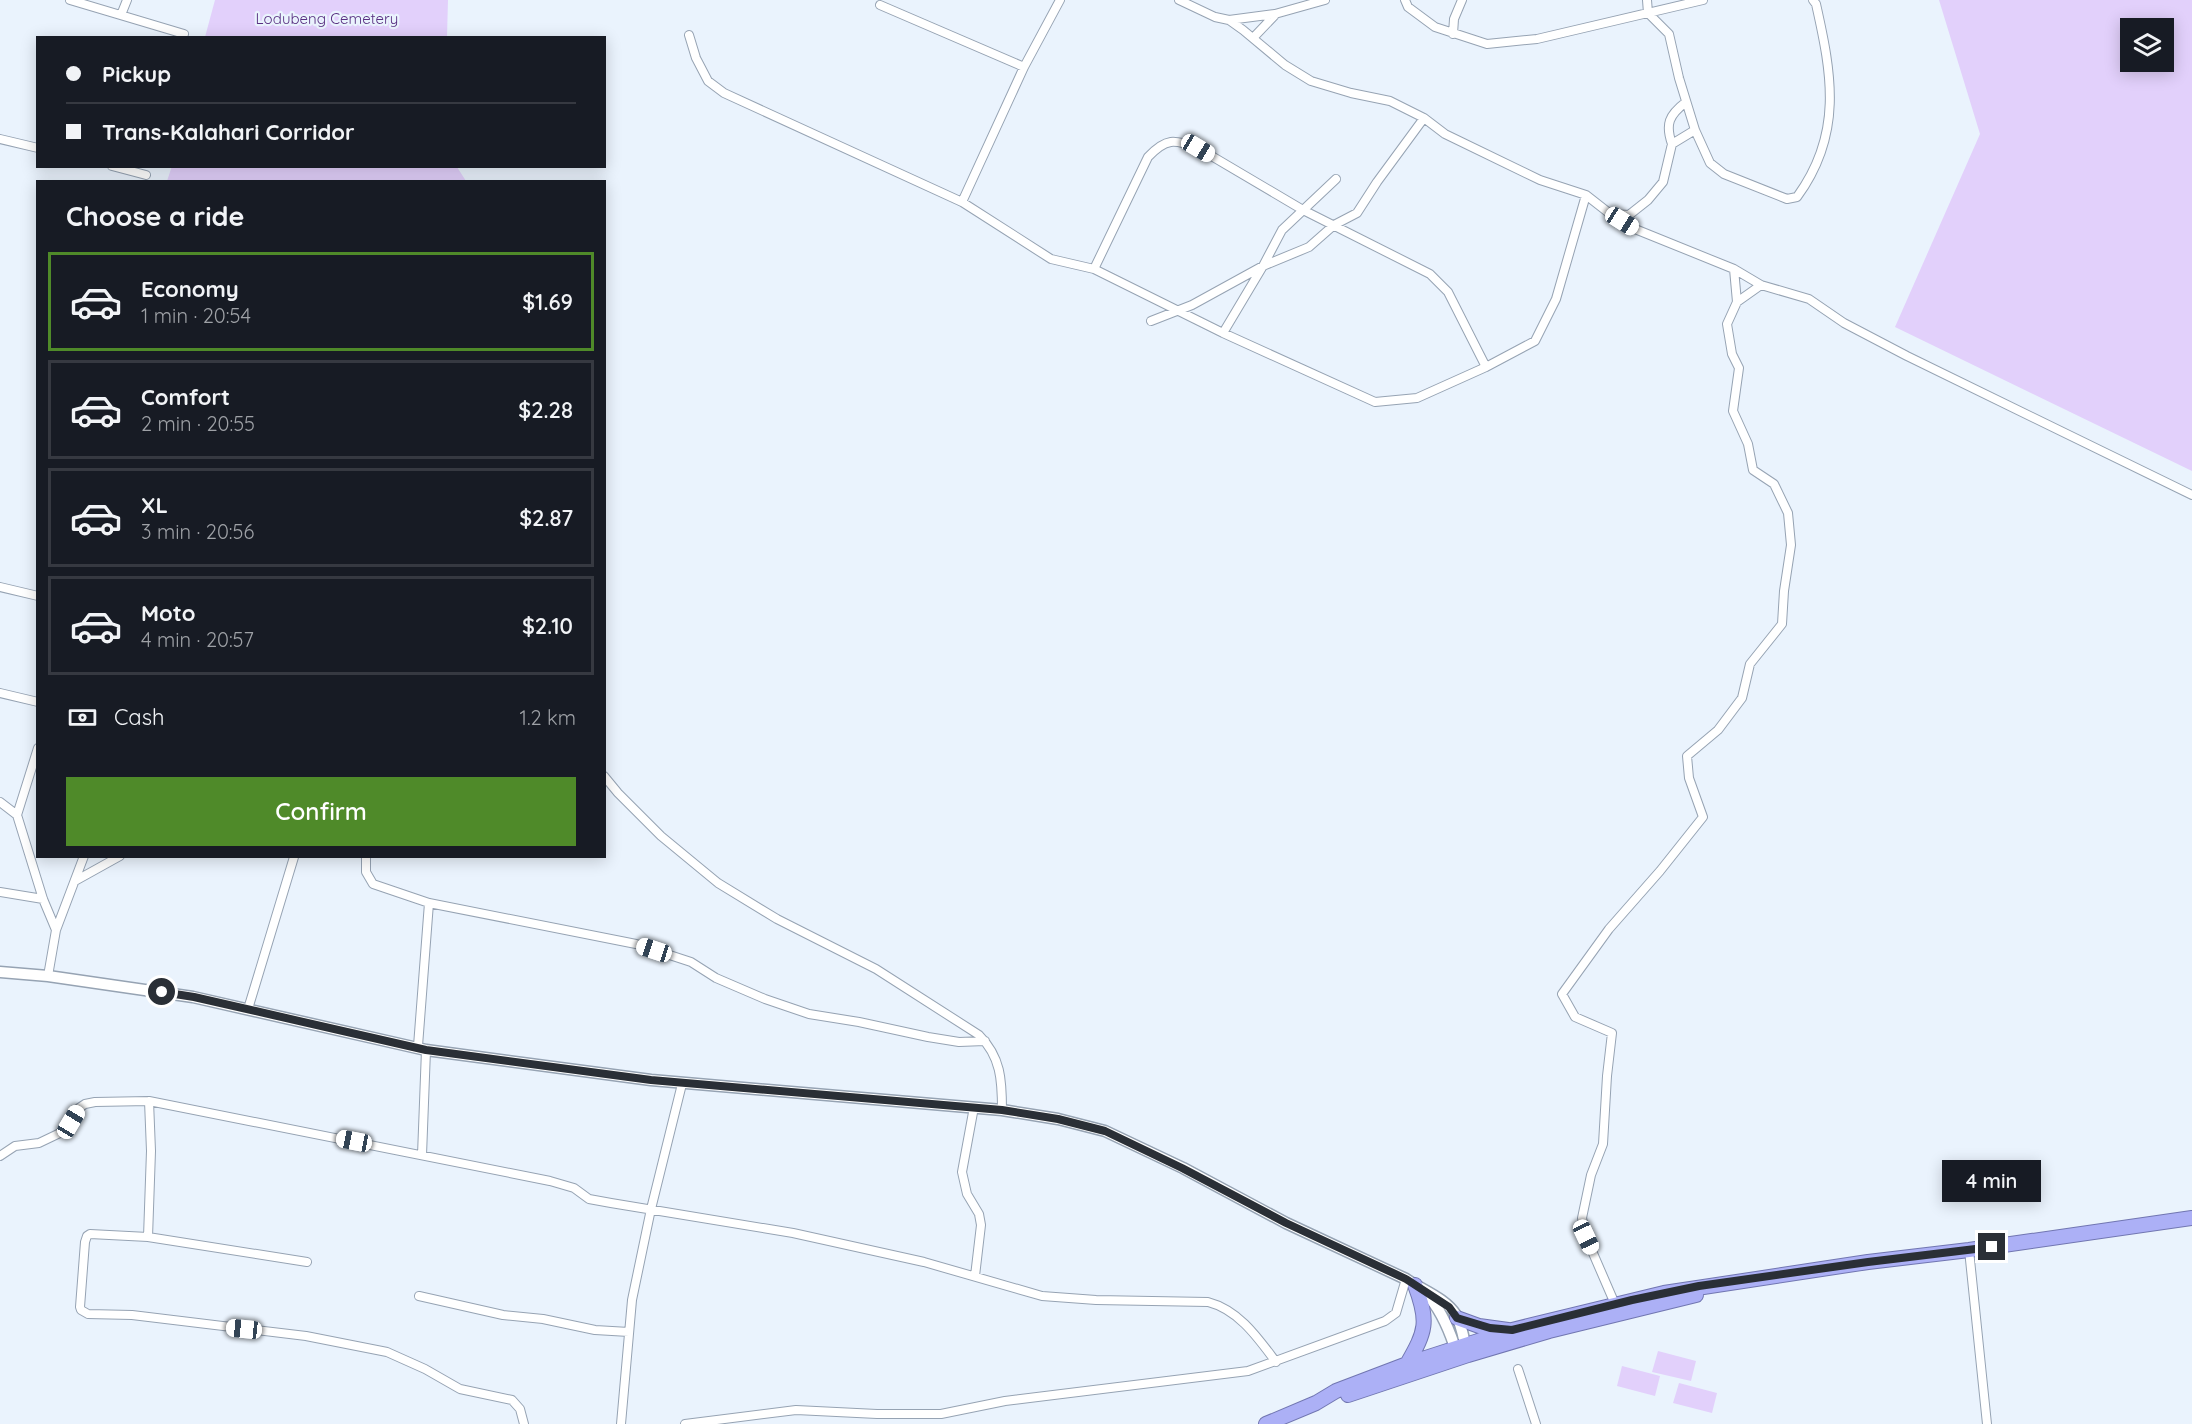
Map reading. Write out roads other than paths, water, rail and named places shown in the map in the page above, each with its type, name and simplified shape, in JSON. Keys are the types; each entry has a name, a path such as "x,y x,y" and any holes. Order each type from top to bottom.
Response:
{"highway":[{"path":"1266,1424 1316,1403 1392,1382 1512,1330 1615,1304 1699,1286 2192,1218"},
{"path":"1316,1403 1336,1391 1407,1364 1706,1292 1735,1282"},
{"path":"1407,1364 1420,1342 1424,1328 1424,1313 1415,1285"},
{"path":"1457,1318 1479,1326 1512,1330"}],"street":[{"path":"70,0 184,34"},
{"path":"121,15 127,0"},
{"path":"962,202 1024,67 1060,0"},
{"path":"1179,0 1215,17 1229,20 1275,14 1325,0"},
{"path":"1405,0 1408,7 1435,27 1487,44 1537,39 1703,0"},
{"path":"1453,34 1454,20 1462,0"},
{"path":"1647,0 1648,13 1669,34 1686,102 1695,130 1710,163 1724,174 1787,199 1797,197 1821,157 1829,116 1829,62 1816,4 1813,0"},
{"path":"880,5 1024,67"},
{"path":"1253,38 1275,14"},
{"path":"1229,20 1285,64 1311,81 1351,93 1390,101 1424,118 1445,134 1540,180 1586,195 1635,230 1734,269 1761,285 1809,299 1844,323 1907,356 2192,495"},
{"path":"689,35 696,58 708,81 724,93 962,202 1051,259 1094,269 1223,333 1375,402 1417,398 1486,368 1536,341 1556,299 1586,195"},
{"path":"1609,213 1629,215 1648,200 1663,182 1672,144 1668,131 1670,120 1674,111 1686,102"},
{"path":"1151,321 1192,305 1263,266 1310,247 1334,225 1357,213 1424,118"},
{"path":"1672,144 1695,130"},
{"path":"0,139 36,148"},
{"path":"1094,269 1148,157 1160,144 1173,141 1198,148 1303,210 1430,274 1448,292 1486,368"},
{"path":"120,168 146,175"},
{"path":"1223,333 1282,230 1336,179"},
{"path":"1629,215 1635,230"},
{"path":"1734,269 1737,303"},
{"path":"1615,1304 1586,1237 1582,1218 1591,1175 1602,1144 1612,1033 1575,1017 1562,994 1609,929 1703,817 1689,778 1687,756 1718,730 1742,698 1750,664 1782,624 1791,545 1788,513 1774,484 1753,470 1748,444 1733,411 1739,368 1732,354 1727,324 1737,303 1761,285"},
{"path":"0,587 36,596"},
{"path":"0,693 36,702"},
{"path":"36,754 17,815 43,899 56,930"},
{"path":"606,778 661,836 718,883 777,919 876,969 970,1028 986,1041 999,1066 1002,1079 1002,1110"},
{"path":"0,802 17,815"},
{"path":"48,976 56,930 83,858"},
{"path":"75,881 116,858"},
{"path":"248,1009 294,858"},
{"path":"366,858 366,872 373,884 429,903 636,944 691,962 716,978 736,987 809,1014 959,1042 986,1041"},
{"path":"0,892 43,899"},
{"path":"422,1155 422,1048 429,903"},
{"path":"0,972 48,976 194,997 422,1048 682,1083 1002,1110 1058,1119 1105,1131 1182,1168 1286,1223 1415,1285 1449,1307 1457,1318 1462,1352"},
{"path":"621,1424 632,1300 651,1209 682,1083"},
{"path":"148,1237 151,1150 149,1101"},
{"path":"0,1156 15,1146 39,1143 62,1132 68,1127 79,1108 85,1104 149,1101 567,1185 589,1198 793,1233 924,1262 1042,1296 1096,1300 1208,1302 1221,1305 1239,1318 1276,1362"},
{"path":"974,1107 962,1172 965,1188 979,1214 981,1225 975,1276"},
{"path":"307,1262 148,1237 94,1233 87,1236 81,1310 88,1314 132,1315 306,1336 387,1352 425,1369 460,1389 512,1400 520,1409 524,1424"},
{"path":"1969,1250 1987,1424"},
{"path":"1415,1285 1437,1306 1462,1352"},
{"path":"685,1424 796,1410 941,1414 1005,1401 1248,1371 1385,1321 1396,1313 1415,1285"},
{"path":"419,1296 503,1315 543,1319 595,1330 629,1332"},
{"path":"1518,1369 1536,1424"}],"park label":[{"name":"Lodubeng Cemetery","path":"327,19"}]}
